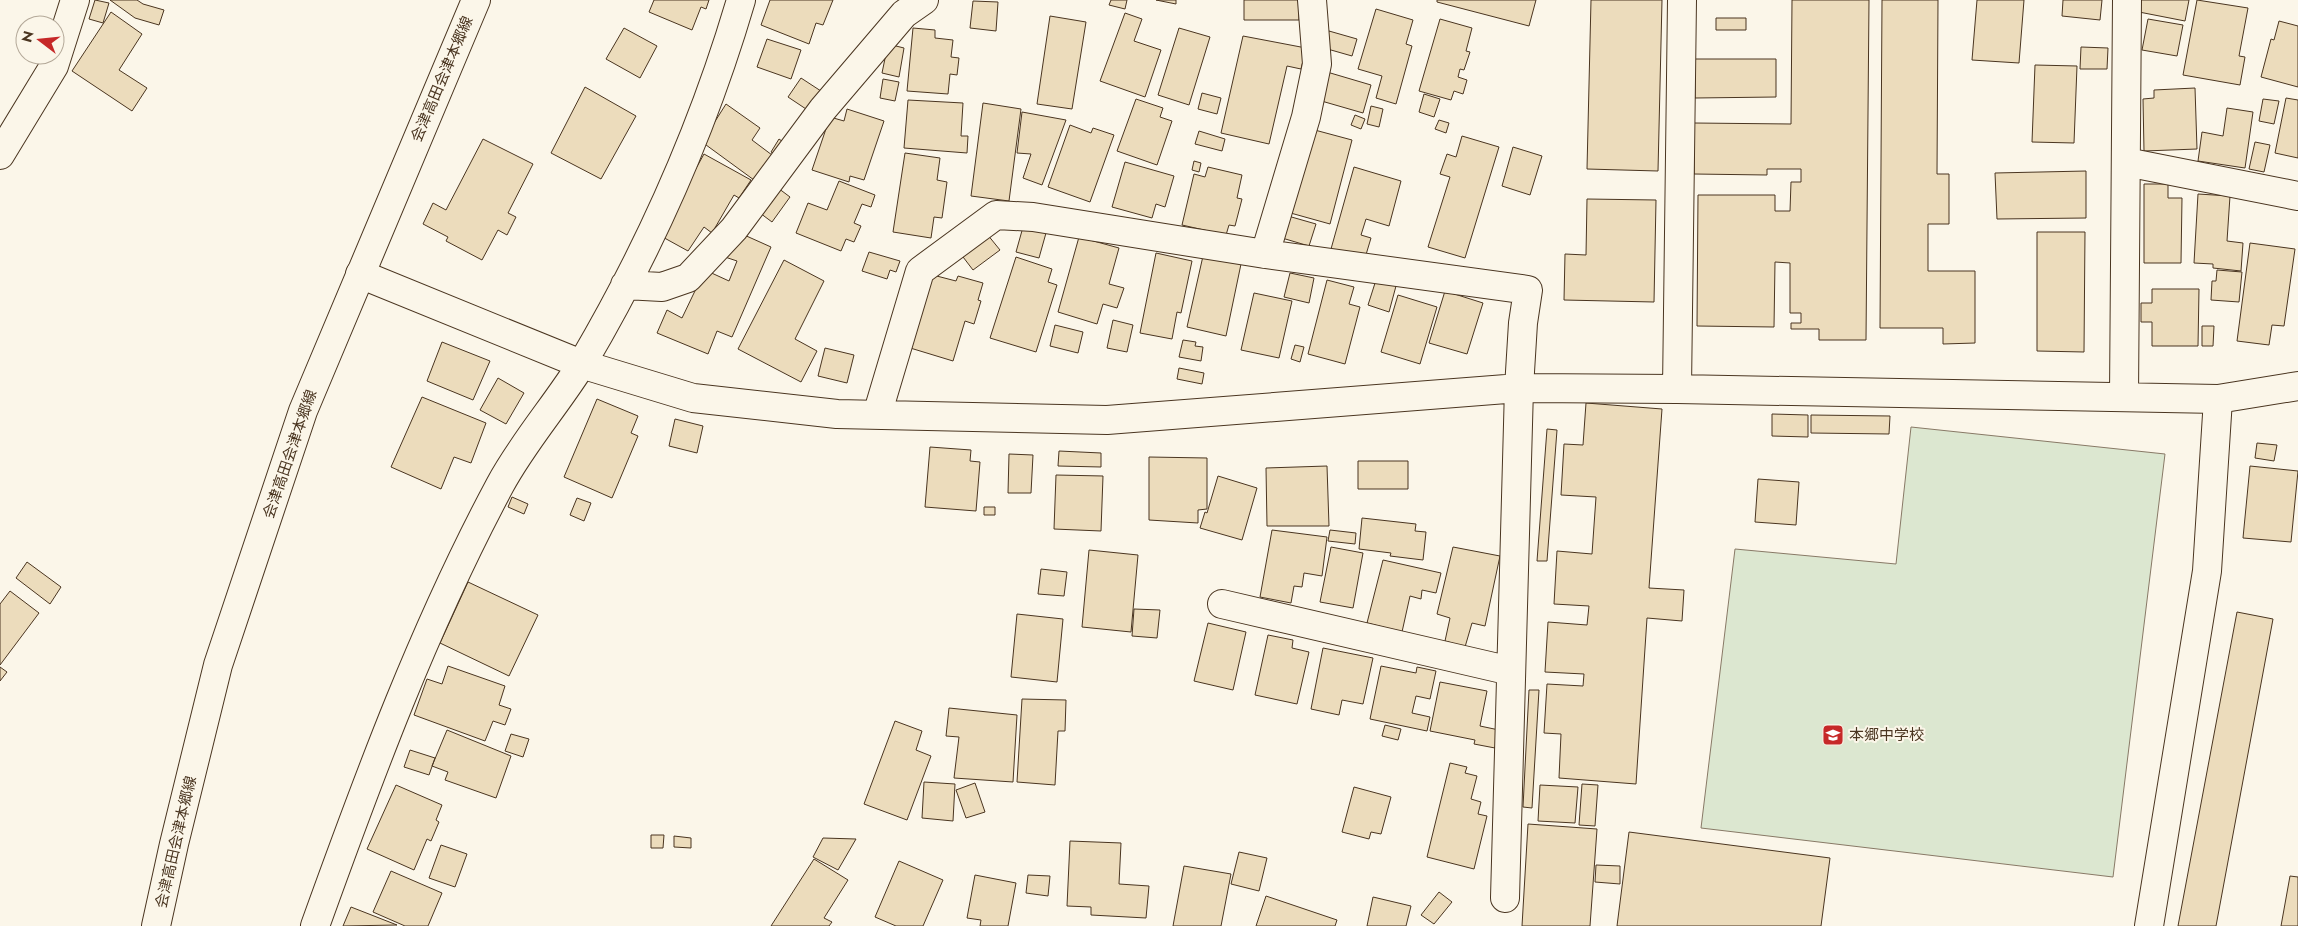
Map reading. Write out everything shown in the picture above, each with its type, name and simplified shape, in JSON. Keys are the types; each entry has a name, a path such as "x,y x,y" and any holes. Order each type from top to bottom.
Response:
{"street":[{"path":"0,155 54,66 75,0"},
{"name":"会津高田会津本郷線","path":"156,926 218,665 304,411 476,0"},
{"path":"315,926 375,762 434,618 501,483 581,364 626,285 668,199 693,138 727,48 741,0"},
{"path":"626,285 662,288 688,278 734,229 823,109 904,14 924,0"},
{"path":"1265,254 1306,116 1317,64 1312,0"},
{"path":"1677,388 1682,0"},
{"path":"2124,396 2127,0"},
{"path":"2126,162 2298,196"},
{"path":"877,415 920,271 996,215 1033,217 1265,254 1528,290 1523,323 1519,388 1505,898"},
{"path":"360,274 581,364 693,398 837,414 1106,420 1519,388 1677,388 2218,399 2298,386"},
{"path":"2149,926 2207,571 2218,399"},
{"path":"1222,604 1511,671"}],"green space":[{"path":"1911,427 2165,454 2113,877 1701,828 1735,549 1896,564"}],"building":[{"path":"95,0 109,3 103,23 89,19"},
{"path":"110,0 137,0 143,4 164,10 159,25 135,18"},
{"path":"654,0 709,0 706,9 701,7 692,30 649,12"},
{"path":"770,0 833,0 823,25 816,23 809,44 761,25"},
{"path":"1111,0 1127,0 1125,9 1109,5"},
{"path":"1156,0 1176,0 1176,4"},
{"path":"1244,0 1299,0 1299,20 1244,20"},
{"path":"1437,0 1536,0 1529,26 1437,2"},
{"path":"1591,0 1662,0 1658,171 1587,169"},
{"path":"1792,0 1869,0 1866,340 1819,340 1819,329 1791,329 1791,323 1801,323 1801,313 1790,313 1790,263 1775,262 1774,327 1697,326 1698,195 1775,195 1775,211 1790,211 1791,182 1801,182 1801,169 1767,169 1767,175 1694,174 1694,123 1791,124"},
{"path":"1882,0 1938,0 1937,174 1949,174 1949,224 1928,224 1928,271 1975,271 1975,343 1943,344 1943,328 1880,328"},
{"path":"1977,0 2024,0 2019,63 1972,60"},
{"path":"2063,0 2102,0 2100,20 2062,16"},
{"path":"2141,0 2189,0 2185,21 2139,12"},
{"path":"2197,0 2248,8 2239,56 2245,57 2240,85 2183,75"},
{"path":"973,1 998,2 996,31 970,28"},
{"path":"1376,9 1413,20 1406,44 1412,46 1396,104 1376,98 1382,76 1358,69"},
{"path":"111,12 142,34 119,70 147,88 132,111 72,71"},
{"path":"1125,13 1142,19 1134,41 1161,50 1145,97 1100,81"},
{"path":"1050,16 1086,22 1072,109 1037,104"},
{"path":"1716,18 1746,18 1746,30 1716,30"},
{"path":"1440,19 1472,28 1466,51 1470,52 1464,70 1460,69 1458,77 1467,80 1463,94 1454,91 1451,100 1419,91"},
{"path":"2148,19 2183,25 2177,56 2142,50"},
{"path":"2279,21 2298,26 2298,87 2261,77 2271,39 2274,40"},
{"path":"624,28 657,46 640,78 606,59"},
{"path":"913,28 935,30 935,38 953,40 951,57 959,58 957,75 950,74 948,94 907,91"},
{"path":"1179,28 1210,37 1189,105 1158,95"},
{"path":"1329,31 1357,39 1352,56 1324,48"},
{"path":"1243,36 1306,48 1301,69 1287,66 1269,144 1221,133"},
{"path":"767,39 801,50 791,79 757,67"},
{"path":"888,44 904,48 899,77 882,73"},
{"path":"2081,47 2108,48 2107,69 2080,69"},
{"path":"1695,59 1776,59 1776,97 1695,98"},
{"path":"2035,65 2077,66 2074,143 2032,142"},
{"path":"1327,72 1371,85 1363,113 1318,100"},
{"path":"801,78 824,93 812,113 788,97"},
{"path":"883,79 899,82 895,101 880,98"},
{"path":"585,87 636,116 601,179 551,153"},
{"path":"2195,88 2197,149 2144,151 2143,99 2154,98 2154,90"},
{"path":"1202,93 1221,98 1217,114 1198,109"},
{"path":"1424,94 1440,99 1434,117 1419,112"},
{"path":"2286,98 2298,100 2298,158 2275,153"},
{"path":"1136,99 1163,108 1160,117 1172,121 1157,165 1117,151"},
{"path":"2263,99 2279,101 2274,124 2259,121"},
{"path":"908,100 963,103 961,136 968,136 967,153 904,148"},
{"path":"983,103 1021,109 1009,201 971,196"},
{"path":"726,104 760,128 752,140 772,155 754,180 702,142"},
{"path":"1371,106 1383,109 1379,127 1367,124"},
{"path":"2227,108 2253,112 2245,168 2198,161 2202,132 2223,136"},
{"path":"847,109 884,121 864,180 850,176 849,182 812,170 830,117 844,121"},
{"path":"1022,112 1066,120 1042,185 1023,178 1031,154 1017,153"},
{"path":"1355,115 1365,119 1361,129 1351,125"},
{"path":"1439,120 1449,123 1446,133 1435,129"},
{"path":"1070,125 1091,133 1093,128 1114,135 1090,202 1048,187"},
{"path":"1311,129 1352,140 1330,224 1287,212"},
{"path":"1199,131 1225,139 1222,151 1195,144"},
{"path":"1462,136 1499,147 1465,258 1428,247 1450,177 1440,174 1447,154 1456,157"},
{"path":"483,139 533,164 508,213 516,217 507,235 498,230 482,260 446,241 448,237 423,224 433,203 446,210"},
{"path":"779,139 786,144 778,156 771,152"},
{"path":"2255,142 2270,145 2264,172 2249,169"},
{"path":"1513,147 1542,156 1530,195 1502,186"},
{"path":"905,153 940,158 937,180 947,182 942,218 934,217 931,238 893,232"},
{"path":"704,154 751,180 739,198 734,195 712,233 704,227 688,251 659,235"},
{"path":"1194,161 1201,163 1199,172 1192,170"},
{"path":"1125,162 1174,176 1165,207 1156,204 1152,218 1112,207"},
{"path":"1208,167 1242,175 1237,198 1242,199 1235,226 1229,225 1226,235 1182,225 1194,174 1205,177"},
{"path":"1354,167 1401,181 1389,226 1366,219 1361,235 1371,238 1365,258 1331,249"},
{"path":"2086,171 2086,218 1997,219 1995,173"},
{"path":"839,181 875,195 871,207 862,204 854,223 861,226 854,242 846,239 841,251 796,233 808,203 827,210"},
{"path":"2144,184 2168,184 2168,198 2182,198 2181,263 2144,263"},
{"path":"778,188 790,197 772,222 760,213"},
{"path":"2198,194 2230,196 2227,241 2243,243 2241,271 2213,268 2213,264 2194,263"},
{"path":"1587,199 1656,200 1654,302 1564,300 1565,254 1586,255"},
{"path":"1288,216 1316,224 1309,246 1282,238"},
{"path":"1023,227 1046,233 1039,258 1016,252"},
{"path":"2037,232 2085,232 2084,352 2037,351"},
{"path":"742,234 771,247 732,337 717,331 708,354 657,333 667,310 682,318 705,270 729,281 737,261 725,257"},
{"path":"987,234 1000,250 973,270 960,253"},
{"path":"1079,237 1119,248 1109,284 1124,288 1117,308 1103,304 1097,324 1058,312"},
{"path":"2250,243 2295,249 2284,326 2272,325 2269,345 2237,341"},
{"path":"869,252 900,261 896,272 890,270 887,279 862,271"},
{"path":"1156,253 1192,261 1181,313 1177,312 1172,339 1140,333"},
{"path":"1203,256 1241,264 1226,336 1187,327"},
{"path":"1016,257 1052,269 1048,282 1057,285 1036,352 990,338"},
{"path":"784,260 824,281 795,339 817,351 801,382 738,349"},
{"path":"2217,270 2242,272 2239,302 2211,300 2212,281 2216,281"},
{"path":"1290,273 1314,278 1309,303 1284,297"},
{"path":"929,274 956,281 958,276 983,283 978,300 981,301 974,324 965,321 953,361 907,347"},
{"path":"1327,280 1354,287 1349,304 1360,307 1345,364 1308,354"},
{"path":"1376,280 1396,286 1389,312 1368,305"},
{"path":"2152,289 2199,289 2198,346 2152,346 2152,322 2141,322 2141,303 2152,303"},
{"path":"1445,291 1483,303 1467,354 1429,343"},
{"path":"1254,293 1292,301 1279,358 1241,350"},
{"path":"1398,295 1437,307 1420,364 1381,352"},
{"path":"1113,320 1133,325 1127,352 1107,348"},
{"path":"1055,325 1083,332 1078,353 1050,346"},
{"path":"2202,326 2214,326 2213,346 2202,346"},
{"path":"1183,340 1196,342 1195,346 1203,347 1201,361 1179,357"},
{"path":"442,342 490,361 473,400 427,381"},
{"path":"1295,345 1304,347 1300,362 1291,359"},
{"path":"825,348 854,355 847,383 818,376"},
{"path":"1179,368 1204,373 1202,384 1177,379"},
{"path":"498,378 524,393 506,424 480,410"},
{"path":"422,397 486,423 471,463 454,457 441,489 391,467"},
{"path":"597,399 638,416 631,433 638,436 612,498 564,477"},
{"path":"1586,403 1662,409 1649,588 1684,590 1682,621 1647,618 1636,784 1559,778 1561,734 1544,733 1547,684 1583,686 1584,674 1545,672 1548,622 1587,625 1589,606 1554,604 1557,551 1592,554 1596,497 1561,495 1564,444 1583,445"},
{"path":"1772,414 1808,415 1808,437 1772,436"},
{"path":"1811,415 1890,416 1889,434 1811,433"},
{"path":"675,419 703,426 697,453 669,446"},
{"path":"1547,429 1557,430 1547,561 1537,561"},
{"path":"2257,443 2277,445 2274,461 2255,458"},
{"path":"930,447 971,450 970,461 980,462 976,511 925,507"},
{"path":"1059,451 1101,453 1101,467 1058,466"},
{"path":"1009,454 1033,455 1031,493 1008,493"},
{"path":"1149,457 1207,458 1207,509 1198,510 1198,523 1149,520"},
{"path":"1358,461 1408,461 1408,489 1358,489"},
{"path":"1327,466 1329,526 1267,526 1266,468"},
{"path":"2250,466 2298,471 2291,542 2243,538"},
{"path":"1056,475 1103,476 1101,531 1054,529"},
{"path":"1218,476 1257,488 1242,540 1200,528 1205,512 1207,513"},
{"path":"1758,479 1799,482 1796,525 1755,522"},
{"path":"512,497 528,504 524,514 508,507"},
{"path":"577,498 591,503 584,521 570,515"},
{"path":"984,507 995,507 995,515 984,515"},
{"path":"1362,518 1416,524 1415,531 1426,532 1423,560 1390,556 1391,553 1359,549"},
{"path":"1272,530 1327,537 1322,576 1304,573 1302,587 1294,586 1291,603 1260,597"},
{"path":"1330,530 1356,533 1355,544 1328,541"},
{"path":"1331,547 1363,553 1353,608 1320,602"},
{"path":"1453,547 1500,556 1485,626 1472,623 1465,647 1445,641 1450,618 1437,614"},
{"path":"1089,550 1138,555 1131,632 1082,627"},
{"path":"1383,560 1441,573 1436,593 1422,590 1421,599 1410,596 1402,632 1367,623"},
{"path":"27,562 61,587 50,604 16,578"},
{"path":"1041,569 1067,572 1064,596 1038,594"},
{"path":"468,582 538,615 509,676 440,643"},
{"path":"10,591 39,613 0,665 0,604"},
{"path":"1134,609 1160,610 1157,638 1132,636"},
{"path":"2237,612 2273,619 2216,926 2178,926"},
{"path":"1017,614 1063,619 1057,682 1011,677"},
{"path":"1208,623 1246,632 1233,690 1194,681"},
{"path":"1268,635 1293,640 1292,648 1309,652 1297,704 1255,695"},
{"path":"1323,648 1373,658 1363,704 1342,700 1339,715 1311,709"},
{"path":"448,666 505,686 499,705 511,709 505,725 493,721 485,741 414,715 427,679 442,684"},
{"path":"1381,666 1416,673 1417,667 1436,671 1430,699 1416,696 1412,713 1430,717 1427,731 1370,719"},
{"path":"0,667 7,672 0,681"},
{"path":"1440,682 1487,691 1480,726 1499,730 1495,748 1474,744 1475,740 1430,731"},
{"path":"1529,690 1539,690 1532,808 1523,807"},
{"path":"1022,699 1066,700 1065,731 1058,731 1055,785 1017,782"},
{"path":"949,708 1017,715 1013,782 954,778 959,737 946,736"},
{"path":"895,721 922,731 916,750 931,756 907,820 864,804"},
{"path":"1385,725 1401,729 1398,740 1382,736"},
{"path":"447,730 511,756 496,798 445,780 448,772 432,766"},
{"path":"511,734 529,739 523,757 505,751"},
{"path":"410,750 435,758 429,775 404,767"},
{"path":"1450,763 1467,767 1465,773 1477,776 1471,799 1481,802 1478,814 1487,816 1474,869 1427,857"},
{"path":"924,782 955,784 953,821 922,818"},
{"path":"975,783 985,812 966,818 956,790"},
{"path":"1582,784 1598,785 1595,826 1579,825"},
{"path":"396,785 442,805 436,820 439,822 431,841 427,839 414,870 367,849"},
{"path":"1540,785 1578,787 1575,823 1538,821"},
{"path":"1354,787 1391,797 1381,834 1371,832 1369,839 1342,832"},
{"path":"1528,824 1597,829 1590,926 1522,926"},
{"path":"1629,832 1830,858 1821,926 1617,926"},
{"path":"651,835 664,835 663,848 651,848"},
{"path":"674,836 691,838 691,848 674,847"},
{"path":"823,838 856,839 838,870 813,857"},
{"path":"1070,841 1121,843 1119,884 1149,886 1146,918 1091,915 1091,907 1067,906"},
{"path":"441,845 467,854 455,887 429,878"},
{"path":"1239,852 1267,858 1259,891 1231,884"},
{"path":"814,859 848,880 824,918 832,922 829,926 771,926"},
{"path":"899,861 943,880 923,926 896,926 875,917"},
{"path":"1596,865 1620,866 1620,884 1595,882"},
{"path":"1184,866 1231,874 1221,926 1173,926"},
{"path":"391,871 442,893 428,926 405,926 373,912"},
{"path":"975,875 1016,883 1008,926 980,926 981,920 967,918"},
{"path":"1028,875 1050,876 1048,896 1026,893"},
{"path":"2290,876 2298,877 2298,926 2281,926"},
{"path":"1439,892 1452,902 1434,924 1421,915"},
{"path":"1266,896 1337,920 1335,926 1256,926"},
{"path":"1373,897 1411,906 1406,926 1367,926"},
{"path":"351,907 397,925 343,926"}],"place":[{"name":"本郷中学校","path":"1833,735"}]}
